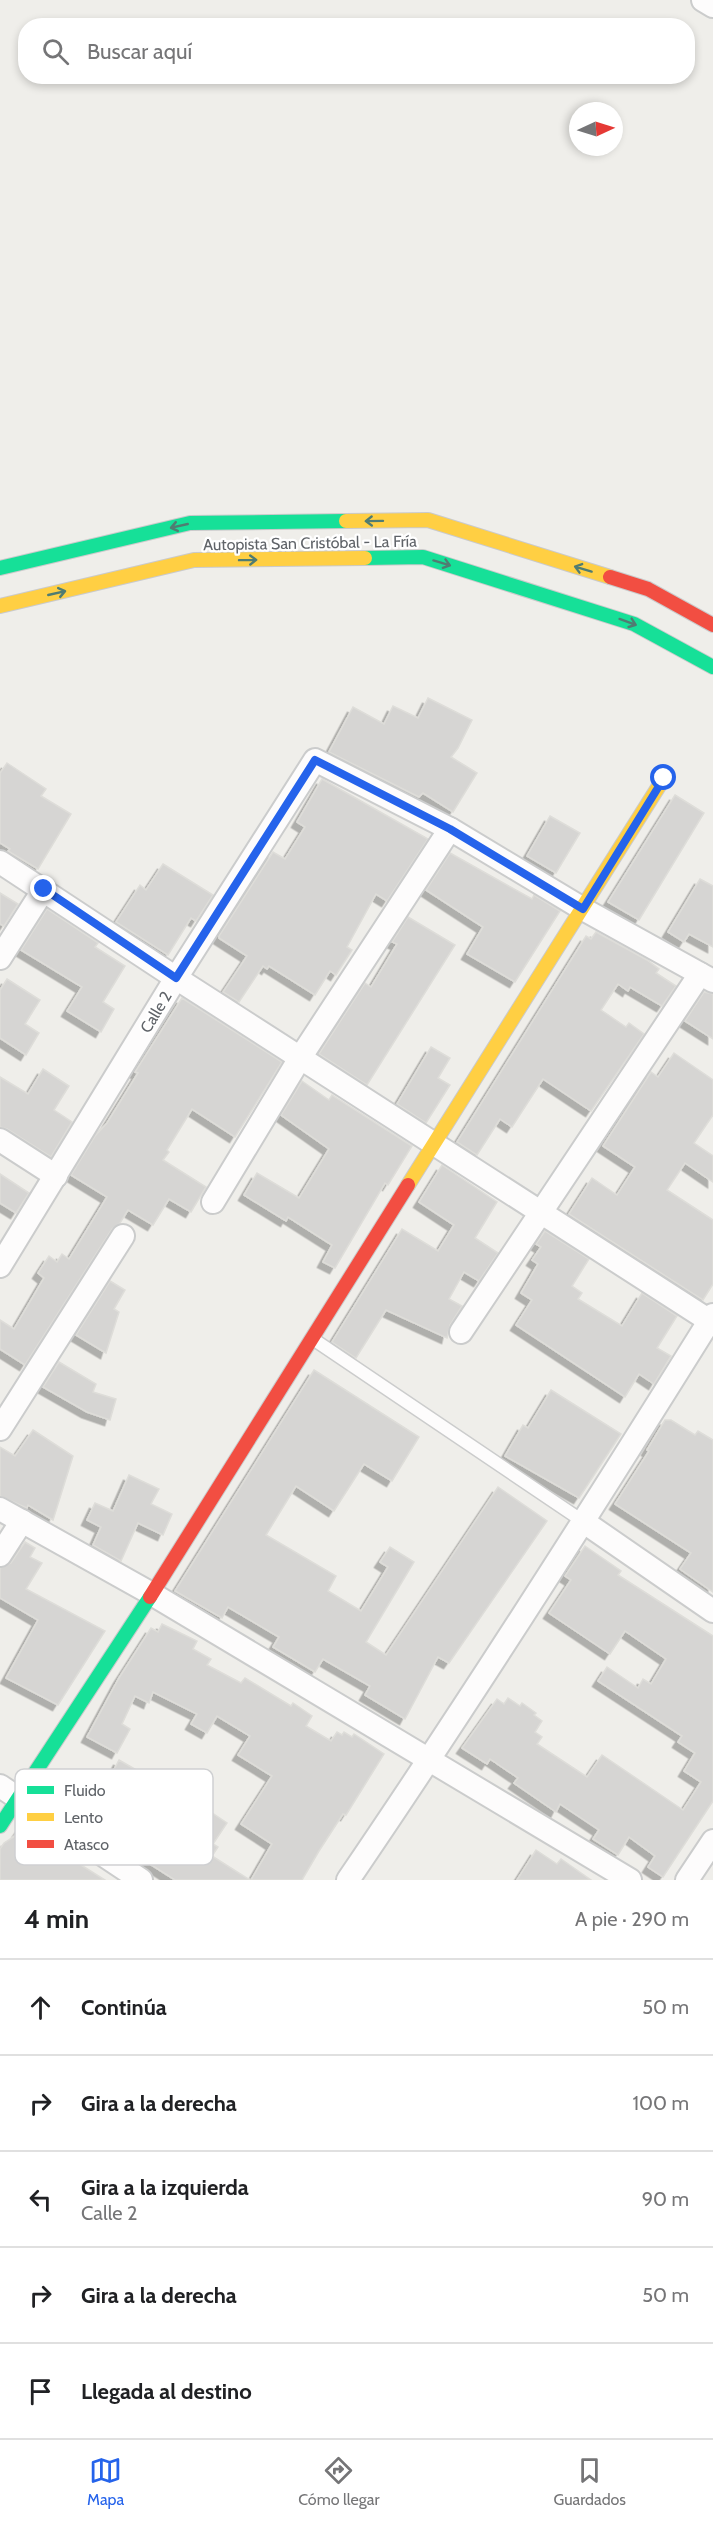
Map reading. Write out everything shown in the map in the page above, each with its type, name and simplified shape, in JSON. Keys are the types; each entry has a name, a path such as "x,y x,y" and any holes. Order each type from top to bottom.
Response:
{"main road":[{"name":"Autopista San Cristóbal - La Fría","path":"0,568 190,523 428,520 648,589 713,624"},
{"name":"Autopista San Cristóbal - La Fría","path":"0,606 194,560 423,557 634,624 713,667"},
{"path":"26,1769 152,1594 664,778"},
{"path":"0,1826 9,1792"}],"street":[{"path":"703,0 713,6"},
{"name":"Calle 2","path":"0,1266 176,978 315,760 450,829"},
{"path":"213,1202 300,1058 450,829 583,909 707,977 541,1213 461,1332"},
{"path":"0,862 300,1058 712,1320 585,1522 348,1880"},
{"path":"0,958 44,889"},
{"path":"0,1140 56,1176"},
{"path":"0,1429 123,1236"},
{"path":"0,1509 152,1594 630,1880"},
{"path":"0,1555 22,1521"},
{"path":"585,1522 713,1611"},
{"path":"687,1880 713,1841"},
{"path":"118,1865 141,1880"}],"lane":[{"path":"312,1339 585,1522"}],"building":[{"path":"428,698 472,720 451,757 477,773 453,812 423,793 419,797 329,752 353,707 384,724 393,706 418,718"},
{"path":"7,763 46,789 41,796 71,814 38,869 8,851 10,849 0,843 0,773"},
{"path":"322,779 428,839 387,901 376,894 347,947 352,950 336,975 330,971 315,995 269,966 267,969 263,966 239,1002 223,992 247,956 219,936 273,852 285,859 305,827 297,822"},
{"path":"675,795 704,813 639,920 608,902"},
{"path":"550,816 580,833 556,873 527,856"},
{"path":"450,853 532,899 534,895 560,911 515,982 467,954 483,927 426,890"},
{"path":"163,864 213,895 196,921 191,918 168,955 116,922 140,885 146,890"},
{"path":"700,879 713,886 713,947 689,934 684,942 668,932"},
{"path":"0,893 18,904 4,926 0,924"},
{"path":"47,909 98,943 95,947 125,966 103,1002 114,1009 101,1032 67,1011 82,987 21,950"},
{"path":"408,917 455,945 367,1085 319,1054 365,983 371,987 397,944 392,942"},
{"path":"596,932 647,960 659,969 656,973 676,986 662,1006 630,987 628,991 618,984 601,1010 626,1027 629,1023 644,1034 591,1111 543,1079 512,1127 500,1119 477,1155 457,1142 586,936 591,939"},
{"path":"7,979 40,1000 25,1024 39,1033 26,1055 0,1038 0,990"},
{"path":"704,992 713,994 713,1039 685,1021"},
{"path":"182,998 282,1062 235,1137 192,1109 163,1160 206,1187 191,1212 169,1199 153,1225 128,1210 120,1223 112,1229 25,1365 0,1349 0,1320 14,1329 44,1278 38,1273 49,1256 57,1262 62,1254 69,1259 107,1197 71,1175 95,1136 107,1123 138,1073 135,1072"},
{"path":"431,1047 450,1058 438,1078 450,1085 426,1123 397,1104"},
{"path":"674,1053 713,1080 713,1115 694,1143 713,1156 713,1182 685,1163 667,1190 713,1220 713,1284 703,1300 569,1214 592,1178 617,1195 635,1167 603,1146 651,1072 658,1077"},
{"path":"43,1069 69,1086 54,1110 72,1122 51,1157 7,1129 0,1127 0,1077 28,1094"},
{"path":"302,1081 329,1100 332,1095 412,1146 388,1185 385,1183 335,1268 323,1262 332,1245 288,1217 286,1221 244,1195 257,1173 299,1198 329,1149 281,1115"},
{"path":"442,1165 497,1202 475,1238 498,1253 479,1281 464,1272 449,1299 462,1306 450,1325 447,1338 386,1310 356,1358 332,1342 402,1229 438,1251 454,1225 419,1202"},
{"path":"0,1174 29,1193 16,1213 0,1203"},
{"path":"545,1231 589,1259 572,1286 582,1293 578,1299 622,1326 642,1293 677,1316 657,1348 671,1356 654,1384 639,1374 625,1397 516,1325 532,1300 521,1293 538,1264 532,1260 541,1247 536,1244"},
{"path":"110,1281 125,1290 114,1309 119,1312 106,1353 76,1335"},
{"path":"59,1362 96,1384 93,1392 116,1399 110,1420 87,1412 43,1387"},
{"path":"314,1370 419,1437 392,1481 364,1464 334,1511 296,1486 266,1535 336,1576 328,1591 361,1611 388,1567 380,1562 390,1547 414,1562 366,1642 386,1655 498,1487 547,1521 449,1663 438,1657 405,1719 365,1695 370,1686 323,1659 315,1672 273,1647 279,1637 228,1607 222,1618 175,1591"},
{"path":"551,1390 621,1434 579,1498 505,1456 523,1425 528,1428"},
{"path":"665,1420 671,1420 695,1435 698,1431 713,1440 713,1592 680,1569 691,1553 615,1504 649,1451 647,1450"},
{"path":"33,1430 73,1456 53,1520 28,1505 27,1508 0,1496 0,1447 15,1456"},
{"path":"129,1475 159,1489 151,1504 172,1514 163,1535 138,1523 121,1561 93,1545 101,1527 87,1520 95,1503 113,1511"},
{"path":"25,1542 35,1548 30,1557 42,1563 26,1589 105,1631 58,1705 6,1678 38,1620 0,1598 0,1568 11,1563"},
{"path":"585,1546 621,1571 618,1575 713,1636 713,1801 663,1877 648,1867 655,1856 629,1837 618,1855 593,1839 599,1830 560,1804 556,1812 514,1783 518,1778 490,1759 487,1764 462,1748 497,1699 504,1704 508,1698 520,1706 522,1703 536,1713 534,1715 542,1721 535,1732 542,1737 537,1744 587,1777 602,1755 683,1810 701,1782 684,1771 695,1753 678,1742 682,1736 598,1681 607,1667 638,1688 643,1679 651,1684 666,1659 625,1631 610,1654 549,1613 571,1580 565,1576"},
{"path":"162,1624 197,1641 193,1649 211,1659 207,1665 241,1683 245,1678 291,1706 293,1703 312,1716 306,1726 331,1741 337,1732 342,1735 344,1732 352,1737 354,1734 384,1754 302,1880 251,1880 272,1844 241,1824 272,1776 238,1755 250,1736 217,1716 207,1733 191,1724 197,1714 153,1692 149,1703 135,1696 122,1724 130,1729 117,1753 87,1737 119,1678 151,1628 158,1632"},
{"path":"119,1760 135,1769 114,1769"},
{"path":"213,1814 227,1823 213,1844"},
{"path":"15,1836 15,1865 81,1865 105,1880 0,1880 0,1849 4,1843"},
{"path":"213,1844 218,1847 213,1854"},
{"path":"536,1850 557,1864 561,1859 591,1880 517,1880"},
{"path":"213,1857 250,1880 175,1880 151,1865 213,1865"}],"traffic: fast":[{"path":"0,568 190,523 346,521"},
{"path":"365,558 423,557 634,624 713,667"},
{"path":"37,1769 150,1597"},
{"path":"0,1826 15,1803"}],"traffic: slow":[{"path":"346,521 428,520 610,577"},
{"path":"0,606 194,560 365,558"},
{"path":"408,1185 664,778"}],"traffic: jam":[{"path":"610,577 648,589 713,625"},
{"path":"150,1597 408,1185"}],"route":[{"path":"44,889 176,978 315,760 450,829 583,909 664,778"}]}
